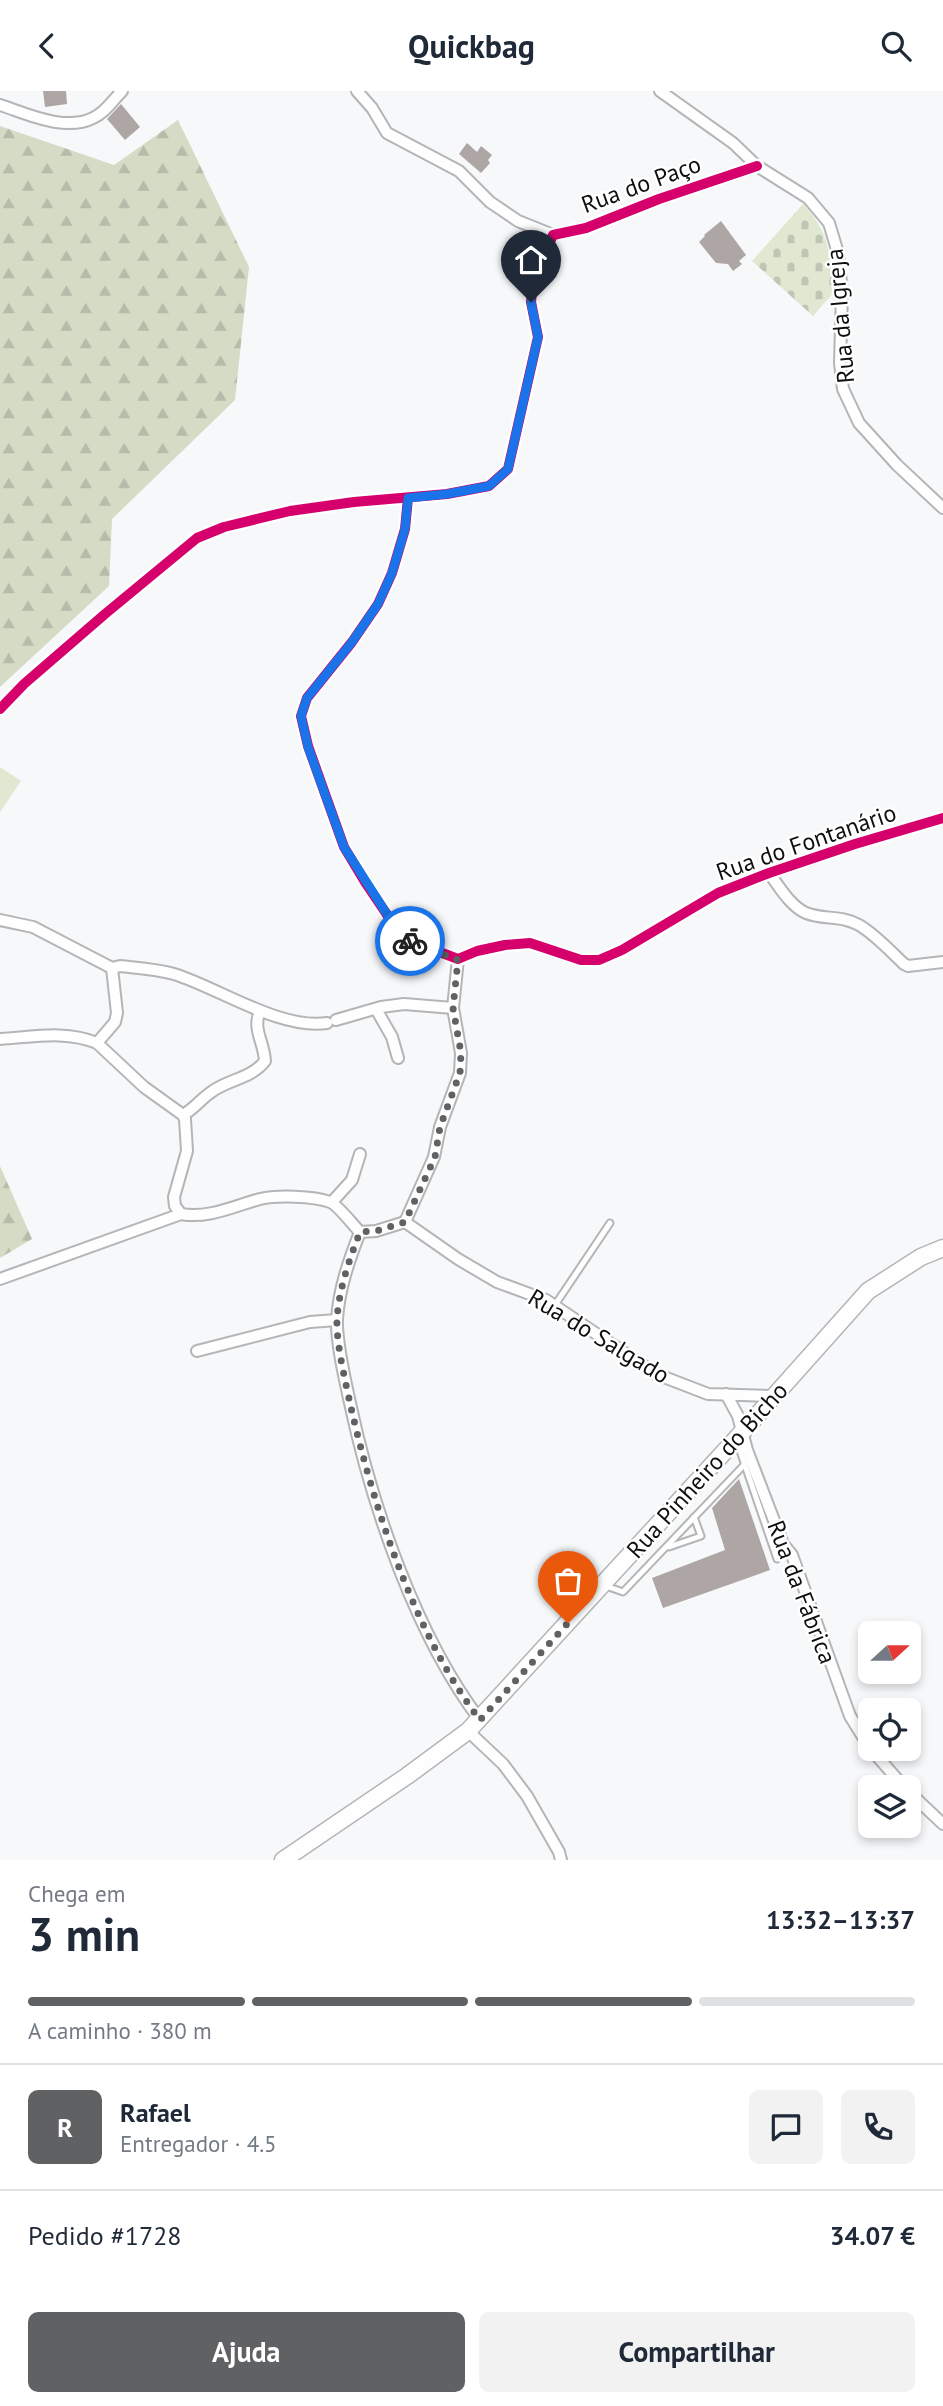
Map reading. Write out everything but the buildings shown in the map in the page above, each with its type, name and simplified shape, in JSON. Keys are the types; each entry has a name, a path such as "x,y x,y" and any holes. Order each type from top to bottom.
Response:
{"main road":[{"name":"Rua Pinheiro do Bicho","path":"283,1860 407,1776 474,1725 868,1291 921,1257 943,1248"}],"street":[{"path":"0,105 43,119 70,123 93,118 106,110 122,91"},
{"path":"0,709 24,684 197,538 224,527 290,511 447,494 489,486 508,469 538,337 531,302 533,281 553,235 518,221 490,202 459,171 387,133 358,91"},
{"name":"Rua da Igreja","path":"660,91 733,143 757,166 808,198 829,222 838,253 842,292 840,363 843,389 859,423 897,465 943,508"},
{"name":"Rua do Paço","path":"553,235 586,228 659,199 757,166"},
{"path":"360,1232 376,1231 405,1222 435,1157 440,1127 460,1073 461,1053 453,1008 458,960 408,940 392,922 365,882 344,847 308,747 301,716 307,698 352,642 378,604 392,573 405,529 408,498"},
{"name":"Rua do Fontanário","path":"458,960 477,951 530,943 581,960 599,960 622,950 719,893 855,844 943,818"},
{"path":"769,873 801,910 808,914 841,918 858,924 904,964 908,966 943,962"},
{"path":"0,921 33,927 112,968 120,965 173,974 260,1011 308,1025 404,1004 453,1008"},
{"path":"97,1044 115,1022 117,1013 112,968"},
{"path":"376,1009 392,1037 398,1058"},
{"path":"183,1115 210,1092 252,1074 265,1061 256,1026 260,1011"},
{"path":"0,1039 60,1035 84,1038 97,1044 160,1100 183,1115 187,1126 187,1151 174,1197 175,1206 181,1214"},
{"path":"332,1202 352,1180 360,1154"},
{"path":"0,1279 181,1214 191,1216 223,1210 262,1198 303,1198 332,1202 360,1232"},
{"name":"Rua do Salgado","path":"405,1222 497,1282 518,1288 554,1305 656,1374 708,1394 774,1396"},
{"path":"360,1232 346,1269 337,1321 359,1445 394,1552 436,1654 462,1697 474,1725 527,1796 561,1860"},
{"path":"197,1351 310,1322 337,1321"},
{"path":"726,1394 738,1416 740,1435"},
{"name":"Rua da Fábrica","path":"740,1435 783,1544 792,1555 850,1716 858,1729"},
{"name":"Rua da Fábrica","path":"881,1761 894,1775"},
{"path":"921,1803 943,1823"}],"lane":[{"path":"554,1305 610,1223"},
{"path":"740,1435 745,1464 777,1559"},
{"path":"603,1585 623,1592 745,1464"},
{"path":"666,1548 701,1537 694,1517"}],"green space":[{"path":"178,120 249,267 235,400 112,519 109,586 0,687 0,126 114,165"},
{"path":"803,204 824,235 830,255 834,292 813,316 752,261"},
{"path":"0,767 21,781 0,812"},
{"path":"0,1166 32,1239 0,1258"}],"cycle path":[{"path":"0,709 24,684 197,538 224,527 290,511 447,494 489,486 508,469 538,337 531,302 533,281 553,235 586,228 659,199 757,166"},
{"path":"408,498 405,529 392,573 378,604 352,642 307,698 301,716 308,746 344,847 392,922 408,940 458,959 477,951 530,943 581,960 599,960 622,950 718,893 855,844 943,818"}],"way so far":[{"path":"410,941 458,960 453,1008 461,1053 460,1073 440,1127 435,1157 405,1222 376,1231 360,1232 346,1269 337,1321 359,1445 394,1552 436,1654 462,1697 480,1720 568,1623"}],"route":[{"path":"410,941 392,922 344,847 308,747 301,716 307,698 352,642 378,604 392,573 405,529 408,498 489,486 508,469 538,337 531,302"}]}
